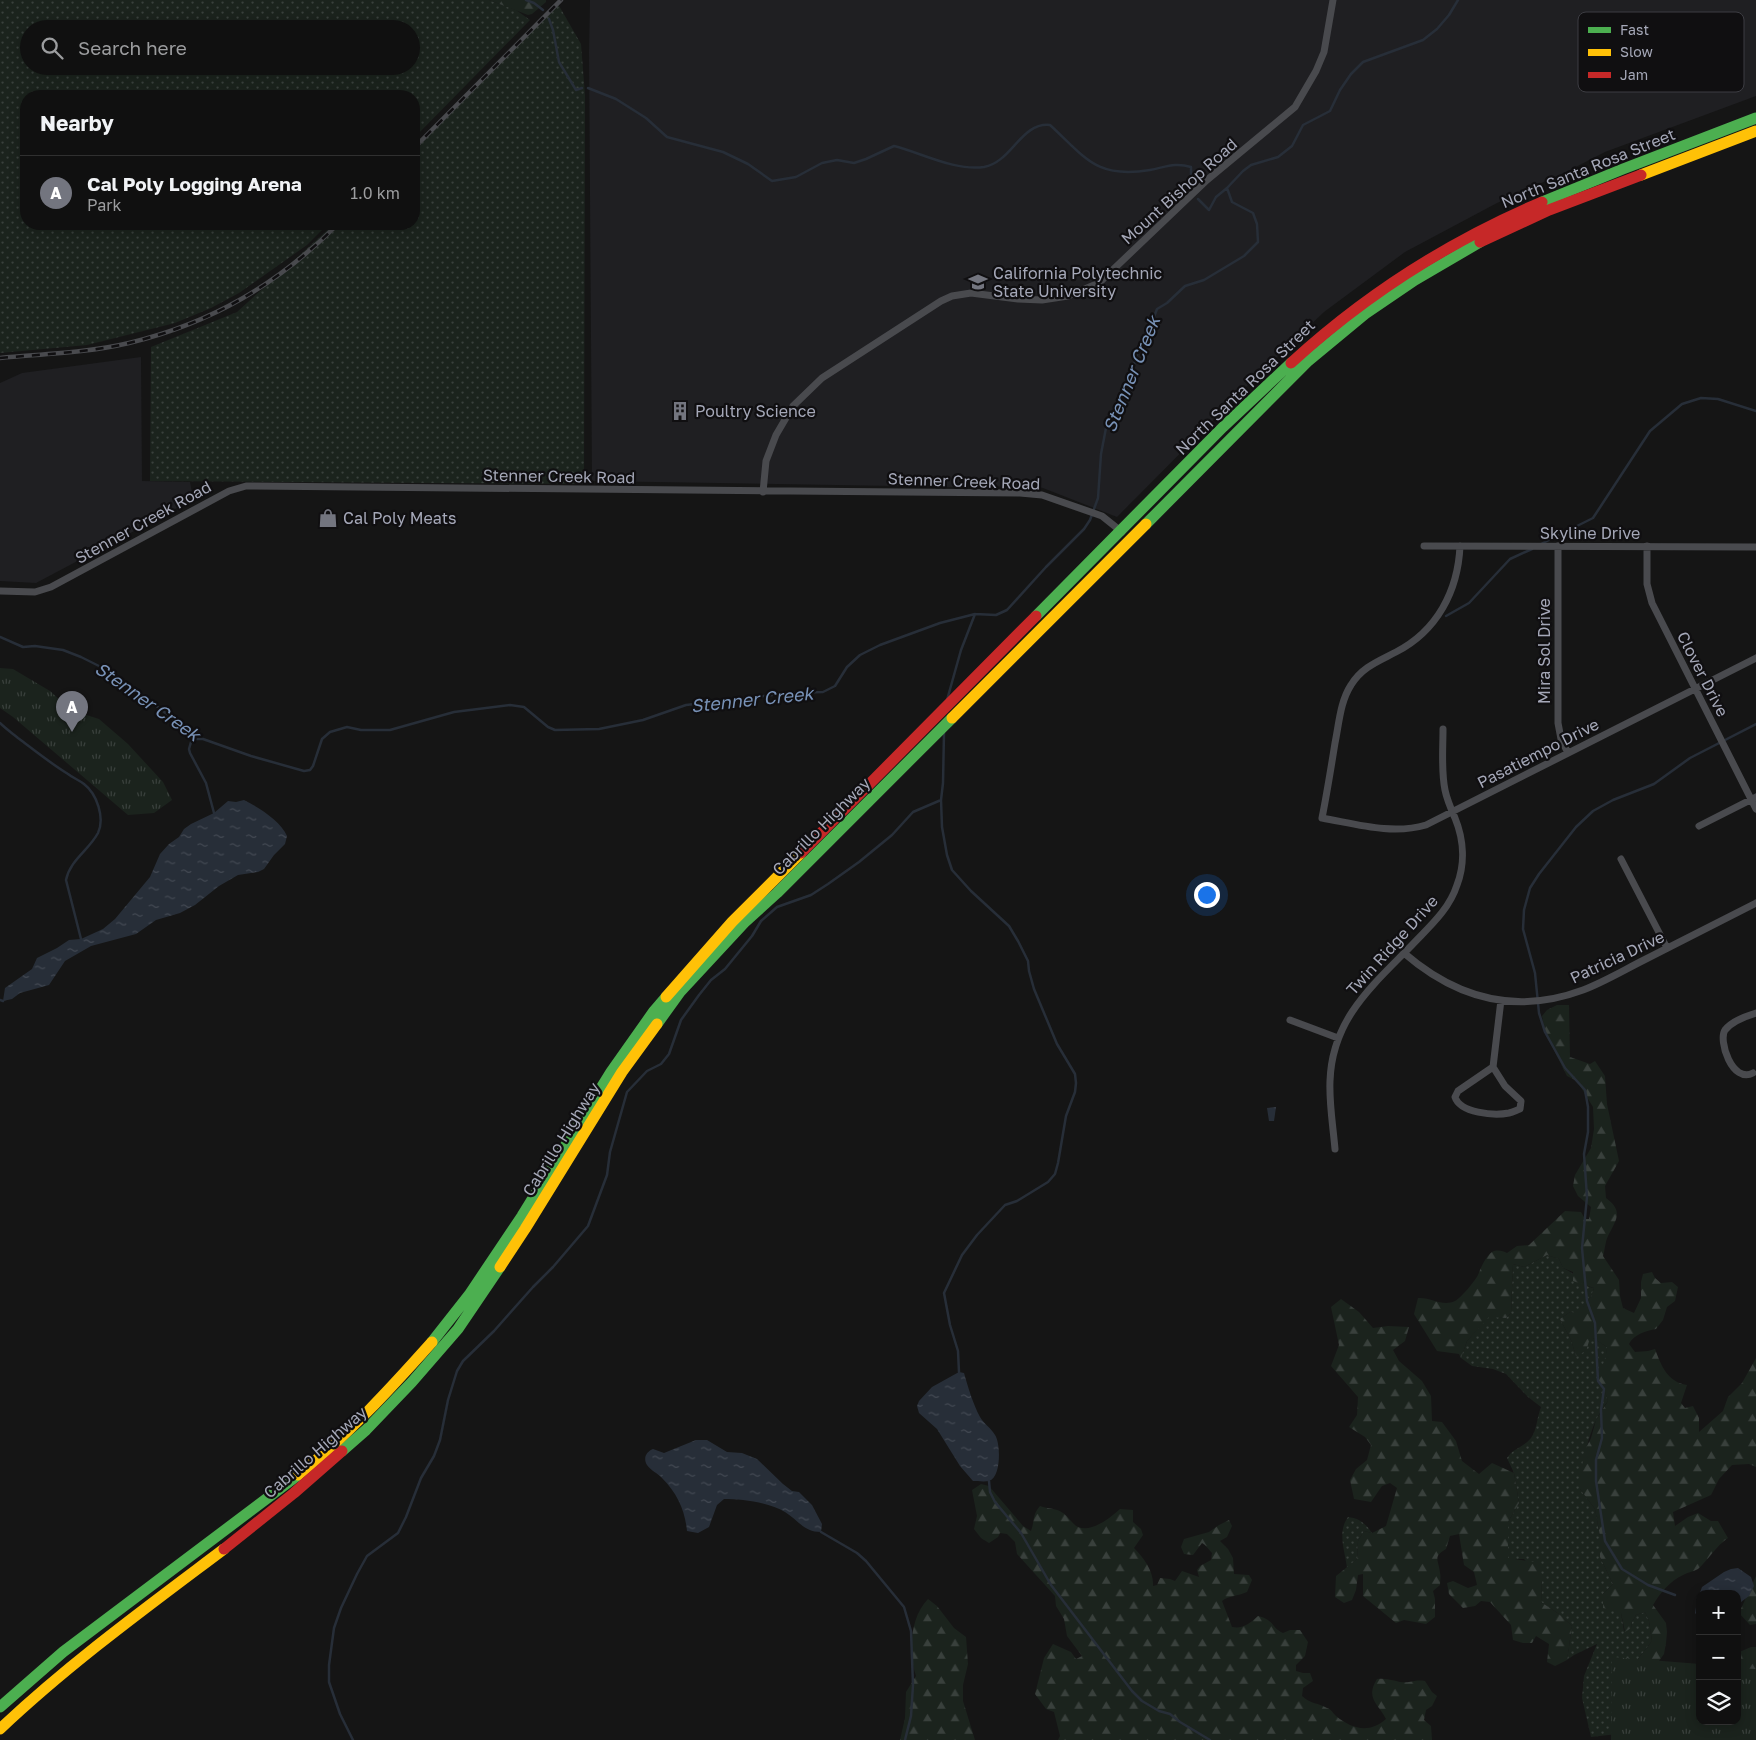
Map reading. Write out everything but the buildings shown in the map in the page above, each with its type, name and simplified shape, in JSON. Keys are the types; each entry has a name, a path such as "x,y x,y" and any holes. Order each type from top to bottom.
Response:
{"highway":[{"name":"North Santa Rosa Street","path":"1120,531 1299,355 1334,325 1411,271 1490,226 1544,201 1756,118"},
{"name":"North Santa Rosa Street","path":"1130,540 1307,362 1365,314 1414,280 1489,238 1549,210 1756,131"},
{"name":"Cabrillo Highway","path":"0,1707 44,1668 300,1474 347,1432 392,1387 438,1335 469,1295 522,1216 611,1072 654,1011 696,961 732,922 1120,531"},
{"name":"Cabrillo Highway","path":"0,1729 85,1654 294,1493 366,1430 412,1382 458,1329 529,1224 622,1072 680,992 744,923 777,894 1130,540"}],"street":[{"name":"Mount Bishop Road","path":"763,492 766,461 776,435 793,406 822,378 941,301 952,296 971,293 1018,300 1042,300 1068,296 1099,283 1207,180 1295,107 1316,71 1324,52 1333,0"},
{"name":"Stenner Creek Road","path":"0,591 36,592 51,588 229,491 246,486 1030,493 1042,495 1102,516 1130,540"},
{"name":"Skyline Drive","path":"1424,546 1756,546"},
{"name":"Pasatiempo Drive","path":"1460,546 1457,574 1453,588 1431,625 1410,644 1366,667 1348,689 1342,709 1322,818 1382,829 1404,830 1426,825 1756,658"},
{"name":"Mira Sol Drive","path":"1558,546 1558,723 1560,738 1568,753"},
{"name":"Clover Drive","path":"1647,546 1647,584 1650,597 1695,689 1754,798 1756,809"},
{"name":"Twin Ridge Drive","path":"1335,1149 1330,1080 1332,1061 1338,1038 1354,1007 1440,916 1447,907 1457,886 1462,863 1462,852 1459,829 1446,797 1443,729"},
{"path":"1699,826 1754,798"},
{"path":"1621,859 1667,948"},
{"name":"Patricia Drive","path":"1404,953 1420,967 1445,982 1469,993 1501,1000 1545,1000 1581,991 1756,904"},
{"path":"1493,1067 1458,1091 1455,1096 1456,1101 1464,1108 1489,1114 1510,1113 1520,1108 1521,1101 1505,1086 1493,1067 1501,1000"},
{"path":"1753,1073 1748,1076 1734,1071 1724,1046 1723,1037 1725,1030 1741,1018 1756,1013"},
{"path":"1290,1020 1338,1038"},
{"path":"44,1668 53,1681"}],"shaded area":[{"name":"California Polytechnic State University","path":"590,0 1756,0 1756,96 1605,152 1497,203 1405,252 1324,312 1257,376 1117,517 1043,488 1031,486 953,487 592,481"},
{"path":"141,357 142,481 190,482 193,498 36,583 0,581 0,383 22,373"}],"green space":[{"path":"0,0 489,0 516,10 530,20 420,132 420,90 20,90 20,230 322,230 307,245 239,293 211,308 175,323 87,345 0,353"},
{"path":"489,0 546,0 546,2 532,14 528,15"},
{"path":"558,4 581,44 585,95 584,484 150,481 151,347 237,312 327,230 420,230 420,142"},
{"path":"0,668 13,669 50,691 71,710 99,719 128,744 163,782 172,800 154,813 128,815 0,708"},
{"path":"1557,1005 1569,1005 1570,1057 1590,1064 1595,1061 1605,1076 1607,1104 1619,1161 1605,1186 1606,1198 1615,1207 1617,1216 1607,1238 1603,1256 1619,1280 1623,1308 1634,1313 1641,1298 1643,1274 1652,1272 1661,1283 1672,1282 1678,1287 1675,1301 1667,1307 1663,1320 1656,1329 1637,1335 1629,1344 1635,1352 1655,1349 1662,1367 1670,1377 1687,1385 1681,1403 1685,1408 1693,1406 1699,1418 1699,1432 1723,1411 1728,1397 1742,1383 1756,1358 1756,1467 1749,1464 1732,1465 1719,1479 1711,1495 1673,1512 1675,1526 1698,1513 1711,1521 1718,1521 1728,1538 1698,1569 1685,1574 1666,1588 1653,1605 1666,1623 1666,1643 1664,1654 1659,1661 1645,1666 1638,1659 1652,1641 1649,1621 1645,1612 1636,1615 1631,1628 1625,1632 1621,1613 1603,1608 1603,1594 1613,1584 1600,1557 1600,1536 1595,1509 1580,1489 1580,1474 1586,1448 1596,1420 1608,1401 1604,1389 1598,1381 1607,1347 1590,1338 1586,1351 1576,1356 1571,1340 1560,1319 1570,1312 1578,1313 1591,1297 1594,1288 1573,1281 1573,1272 1563,1268 1559,1259 1547,1255 1524,1267 1513,1264 1511,1313 1506,1318 1489,1317 1467,1341 1461,1358 1459,1354 1437,1351 1414,1314 1418,1298 1446,1303 1458,1299 1474,1281 1485,1260 1492,1252 1498,1250 1507,1253 1517,1246 1529,1245 1565,1211 1581,1212 1585,1219 1589,1219 1591,1207 1578,1196 1573,1186 1575,1175 1591,1148 1594,1129 1593,1107 1577,1081 1567,1076 1545,1032 1542,1016 1547,1010"},
{"path":"1547,1255 1559,1259 1563,1268 1572,1273 1585,1285 1594,1288 1591,1297 1578,1314 1570,1312 1560,1319 1571,1340 1576,1356 1590,1338 1607,1347 1604,1389 1608,1401 1591,1432 1585,1454 1580,1489 1595,1509 1600,1536 1600,1557 1613,1584 1603,1594 1621,1613 1624,1631 1631,1628 1636,1615 1645,1612 1649,1621 1652,1641 1638,1659 1627,1668 1617,1734 1591,1737 1582,1698 1584,1676 1597,1644 1567,1660 1572,1626 1559,1614 1541,1602 1542,1580 1524,1559 1508,1559 1508,1522 1519,1503 1514,1473 1507,1458 1531,1438 1535,1431 1541,1407 1528,1397 1506,1374 1493,1369 1472,1366 1461,1358 1467,1341 1489,1316 1506,1318 1511,1313 1513,1264 1524,1267"},
{"path":"1341,1299 1359,1312 1373,1328 1388,1326 1409,1327 1405,1341 1393,1350 1399,1361 1422,1381 1431,1396 1432,1421 1442,1422 1456,1441 1462,1461 1479,1474 1492,1463 1514,1473 1519,1503 1508,1522 1508,1558 1540,1563 1542,1580 1541,1602 1559,1614 1572,1626 1567,1660 1555,1666 1547,1662 1549,1644 1536,1636 1532,1643 1513,1640 1511,1625 1490,1602 1481,1601 1475,1606 1463,1608 1449,1594 1447,1583 1453,1581 1468,1588 1477,1585 1474,1572 1464,1565 1459,1534 1450,1536 1446,1549 1439,1554 1437,1559 1440,1585 1433,1591 1435,1617 1426,1624 1404,1620 1396,1623 1363,1596 1363,1574 1358,1575 1356,1590 1352,1600 1344,1603 1335,1597 1336,1576 1357,1559 1358,1541 1364,1531 1372,1533 1386,1526 1397,1488 1390,1483 1382,1486 1371,1502 1354,1499 1350,1480 1356,1469 1367,1460 1371,1445 1365,1437 1349,1427 1357,1415 1358,1397 1331,1366 1339,1345 1331,1307"},
{"path":"981,1484 989,1486 1023,1526 1031,1531 1037,1509 1040,1506 1061,1511 1076,1526 1083,1528 1089,1528 1101,1523 1120,1509 1133,1510 1133,1522 1141,1529 1143,1535 1134,1548 1148,1565 1153,1586 1157,1585 1160,1578 1175,1581 1182,1571 1199,1577 1197,1570 1200,1566 1211,1560 1212,1553 1202,1543 1193,1555 1184,1554 1181,1547 1184,1539 1209,1532 1229,1520 1232,1526 1227,1537 1220,1541 1233,1558 1234,1574 1249,1575 1252,1580 1247,1592 1222,1601 1232,1627 1246,1625 1258,1616 1270,1622 1283,1633 1290,1630 1300,1630 1308,1642 1305,1656 1296,1665 1296,1671 1310,1673 1313,1681 1303,1688 1302,1696 1308,1701 1331,1710 1336,1716 1354,1727 1373,1727 1386,1719 1372,1696 1377,1679 1406,1682 1425,1681 1437,1696 1432,1706 1426,1710 1424,1720 1431,1726 1432,1740 1058,1740 1060,1736 1054,1712 1046,1709 1035,1694 1044,1658 1053,1644 1071,1652 1076,1659 1082,1656 1067,1636 1064,1619 1056,1606 1055,1596 1017,1554 1015,1542 1007,1534 1000,1533 998,1537 989,1543 981,1538 974,1529 977,1516 972,1490"},
{"path":"1348,1517 1362,1522 1372,1533 1364,1531 1358,1541 1357,1559 1347,1568 1342,1535"},
{"path":"1756,1576 1756,1624 1750,1625 1741,1615 1741,1609"},
{"path":"928,1599 937,1606 954,1628 966,1637 968,1664 963,1685 963,1701 975,1740 900,1740 905,1718 906,1692 916,1676 912,1657 914,1625 917,1615"},
{"path":"1756,1647 1756,1708 1741,1694 1741,1651"},
{"path":"1612,1657 1696,1664 1696,1725 1741,1725 1741,1668 1756,1669 1756,1740 1611,1740"}],"water":[{"path":"244,800 280,825 287,836 285,844 264,869 258,872 238,875 219,886 195,905 180,913 156,920 136,934 91,946 65,961 49,985 20,993 12,999 3,1001 5,988 32,969 37,958 69,940 81,939 103,929 115,919 150,877 160,854 179,837 184,829 214,813 228,801"},
{"path":"1276,1107 1274,1121 1269,1121 1267,1108"},
{"path":"959,1372 964,1373 977,1412 997,1439 999,1453 998,1468 993,1479 989,1481 973,1481 960,1466 937,1429 919,1413 917,1406 919,1401 932,1387"},
{"path":"696,1440 707,1440 727,1452 742,1453 757,1459 783,1484 792,1491 799,1492 812,1505 822,1524 821,1532 806,1528 785,1512 763,1503 724,1499 717,1505 709,1527 698,1533 687,1531 682,1509 676,1496 660,1476 649,1467 645,1458 653,1449 664,1453"},
{"path":"1738,1568 1751,1577 1754,1586 1749,1596 1741,1602 1741,1590 1701,1590 1702,1587 1731,1569"}],"waterway":[{"path":"526,0 543,10"},
{"name":"Stenner Creek","path":"1198,199 1209,210 1216,197 1243,171 1251,165 1278,157 1292,146 1303,125 1330,111 1340,90 1351,74 1363,62 1423,40 1437,29 1449,15 1458,0"},
{"path":"549,19 559,62 576,90 582,88"},
{"path":"588,88 616,99 646,118 667,137 723,152 748,164 772,181 796,177 822,163 837,160 854,163 894,146 950,164 973,168 984,167 994,164 1002,158 1031,130 1040,126 1050,125 1083,156 1104,168 1132,172 1170,165 1191,167 1191,185"},
{"name":"Stenner Creek","path":"0,637 23,647 35,646 63,650 81,657 111,672 163,711 196,739 203,739 251,756 304,771 310,770 313,766 322,739 330,732 347,727 361,730 390,730 454,712 510,705 524,707 548,727 555,730 599,729 643,720 686,705 789,693 823,692 835,686 847,667 860,655 880,645 940,623 975,614 996,615 1007,610 1084,529 1090,520 1098,498 1101,454 1110,415 1126,390 1142,339 1151,325 1157,309 1167,303 1185,286 1204,280 1244,256 1258,242 1257,224 1253,213 1232,202 1227,188"},
{"path":"1541,544 1593,518 1650,431 1682,404 1701,398 1718,399 1756,411"},
{"path":"1446,616 1469,603 1510,559 1532,549"},
{"path":"947,700 961,650 975,614"},
{"path":"0,723 48,761 89,788 96,800 101,820 98,833 71,867 66,880 81,939"},
{"path":"1675,1595 1648,1585 1622,1569 1605,1541 1596,1481 1596,1460 1602,1438 1601,1410 1604,1389 1598,1381 1595,1323 1587,1301 1582,1248 1587,1197 1584,1154 1588,1132 1588,1107 1585,1090 1565,1068 1545,1032 1539,1013 1535,973 1523,929 1524,910 1530,888 1539,874 1576,827 1593,811 1613,800 1654,784 1690,758 1756,724"},
{"path":"944,733 941,800 942,827 952,870 971,891 1009,926 1018,941 1028,961 1034,989 1057,1044 1075,1074 1076,1083 1075,1092 1066,1116 1055,1174 1048,1182 1017,1201 1005,1205 977,1235 962,1255 944,1293 950,1325 958,1351 959,1372"},
{"path":"196,739 191,742 189,749 206,783 214,813"},
{"path":"353,1740 340,1714 329,1682 329,1665 334,1628 341,1608 367,1556 398,1533 406,1517 421,1478 434,1456 440,1440 448,1400 457,1371 463,1361 494,1331 588,1226 607,1175 610,1152 627,1092 647,1071 661,1064 669,1054 681,1020 711,980 725,969 752,936 761,921 777,907 811,895 828,884 892,835 913,812 941,800"},
{"path":"989,1481 990,1492 995,1502 1021,1533 1051,1585 1132,1691 1142,1701 1159,1711 1170,1714 1210,1740"},
{"path":"821,1532 857,1553 866,1561 904,1607 911,1631 913,1685 911,1716 905,1740"}],"railway":[{"path":"420,142 561,0"},
{"path":"0,358 81,351 113,346 159,335 188,324 216,312 267,283 292,265 332,230"}],"traffic: fast":[{"path":"1542,202 1756,118"},
{"path":"1146,524 1307,362 1365,314 1415,280 1480,242"},
{"path":"1036,616 1223,427 1291,363"},
{"path":"657,1024 680,992 744,923 777,893 952,718"},
{"path":"432,1342 469,1295 522,1216 611,1072 666,997"},
{"path":"342,1451 366,1430 412,1382 458,1329 500,1267"},
{"path":"0,1707 63,1652 298,1475"}],"traffic: slow":[{"path":"1641,175 1756,131"},
{"path":"952,718 1146,524"},
{"path":"666,997 732,922 801,853"},
{"path":"500,1267 622,1072 657,1024"},
{"path":"298,1475 351,1428 432,1342"},
{"path":"0,1729 81,1658 224,1549"}],"traffic: jam":[{"path":"1480,242 1549,210 1641,175"},
{"path":"1291,363 1348,315 1409,272 1474,234 1542,202"},
{"path":"801,853 1036,616"},
{"path":"224,1549 294,1493 342,1451"}],"place":[{"name":"California Polytechnic State University","path":"978,282"},
{"name":"Poultry Science","path":"680,411"},
{"name":"Cal Poly Meats","path":"328,518"},
{"name":"Cal Poly Logging Arena","path":"72,732"}]}
